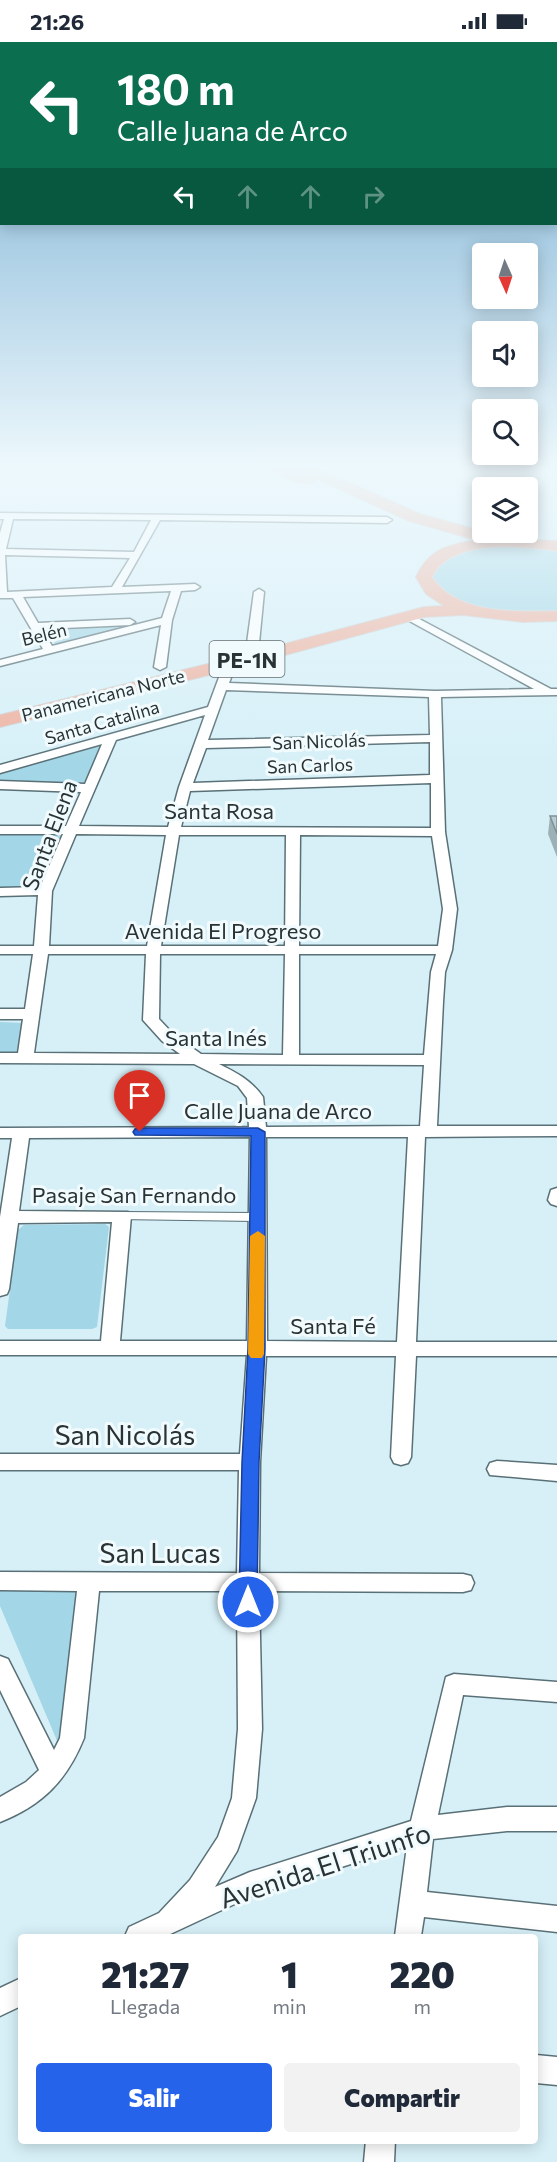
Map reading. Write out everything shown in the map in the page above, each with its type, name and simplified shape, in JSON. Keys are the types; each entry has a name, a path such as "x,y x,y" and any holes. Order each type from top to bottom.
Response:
{"highway":[{"name":"PE-1N","path":"430,563 424,577 433,590 454,603 485,612 523,617 557,616"},
{"name":"Panamericana Norte","path":"3,719 230,664 408,616 442,610 485,612"}],"street":[{"path":"0,563 1,595 195,587"},
{"path":"115,590 132,563"},
{"path":"160,667 167,621 177,587"},
{"path":"253,643 259,592"},
{"path":"16,594 49,650"},
{"path":"408,616 554,692"},
{"path":"35,626 167,621"},
{"name":"Belén","path":"0,663 167,621"},
{"name":"Avenida El Triunfo","path":"168,1922 199,1889 228,1843 244,1798 250,1729 248,1581 258,1217 258,1132 255,1097 244,1083 197,1059 168,1038 151,1020 153,951 173,831 185,787 230,664"},
{"path":"223,686 435,694 554,692"},
{"path":"401,1457 423,1132 432,1060 438,972 445,950 450,909 438,832 435,694"},
{"name":"Santa Catalina","path":"0,769 214,709"},
{"name":"Santa Elena","path":"25,1058 41,950 45,891 111,738"},
{"name":"San Nicolás","path":"201,744 436,738"},
{"name":"San Carlos","path":"185,787 437,779"},
{"path":"0,785 89,788"},
{"name":"Santa Rosa","path":"0,830 438,832"},
{"path":"291,1059 293,831"},
{"path":"0,892 45,891"},
{"name":"Avenida El Progreso","path":"0,950 445,950"},
{"path":"0,1014 32,1014"},
{"name":"Santa Inés","path":"0,1058 432,1060"},
{"name":"Calle Juana de Arco","path":"0,1133 557,1131"},
{"path":"0,1289 21,1133"},
{"path":"557,1194 557,1200"},
{"path":"110,1349 122,1216"},
{"name":"Pasaje San Fernando","path":"9,1217 258,1217"},
{"name":"Santa Fé","path":"0,1348 557,1349"},
{"name":"San Nicolás","path":"0,1462 250,1462"},
{"path":"497,1468 557,1473"},
{"path":"0,1810 31,1794 53,1773 65,1757 72,1738 89,1580"},
{"name":"San Lucas","path":"0,1581 463,1583"},
{"path":"0,1666 53,1773"},
{"path":"408,1934 422,1829 454,1684 557,1692"},
{"name":"Avenida El Triunfo","path":"142,1934 250,1884 422,1829 507,1819 557,1819"},
{"path":"412,1902 557,1919"},
{"path":"0,2002 18,1993"},
{"path":"538,2069 557,2071"},
{"path":"379,2162 381,2144"}],"shaded area":[{"path":"438,563 557,563 557,614 503,613 455,601 431,581 432,568"},
{"path":"145,624 56,645 42,628"},
{"path":"103,743 84,784 24,784 0,780 0,772"},
{"path":"0,834 65,835 45,888 0,889"},
{"path":"0,1022 25,1023 21,1054 0,1056"},
{"path":"105,1224 109,1227 97,1327 92,1329 8,1329 5,1326 18,1230 24,1225"},
{"path":"0,1589 76,1589 79,1593 63,1742 58,1743 0,1606"}],"building":[{"path":"550,816 557,816 557,834"}],"slow traffic":[{"path":"256,1354 258,1236"}],"route":[{"path":"140,1132 258,1132 256,1349 250,1462 248,1602"}]}
